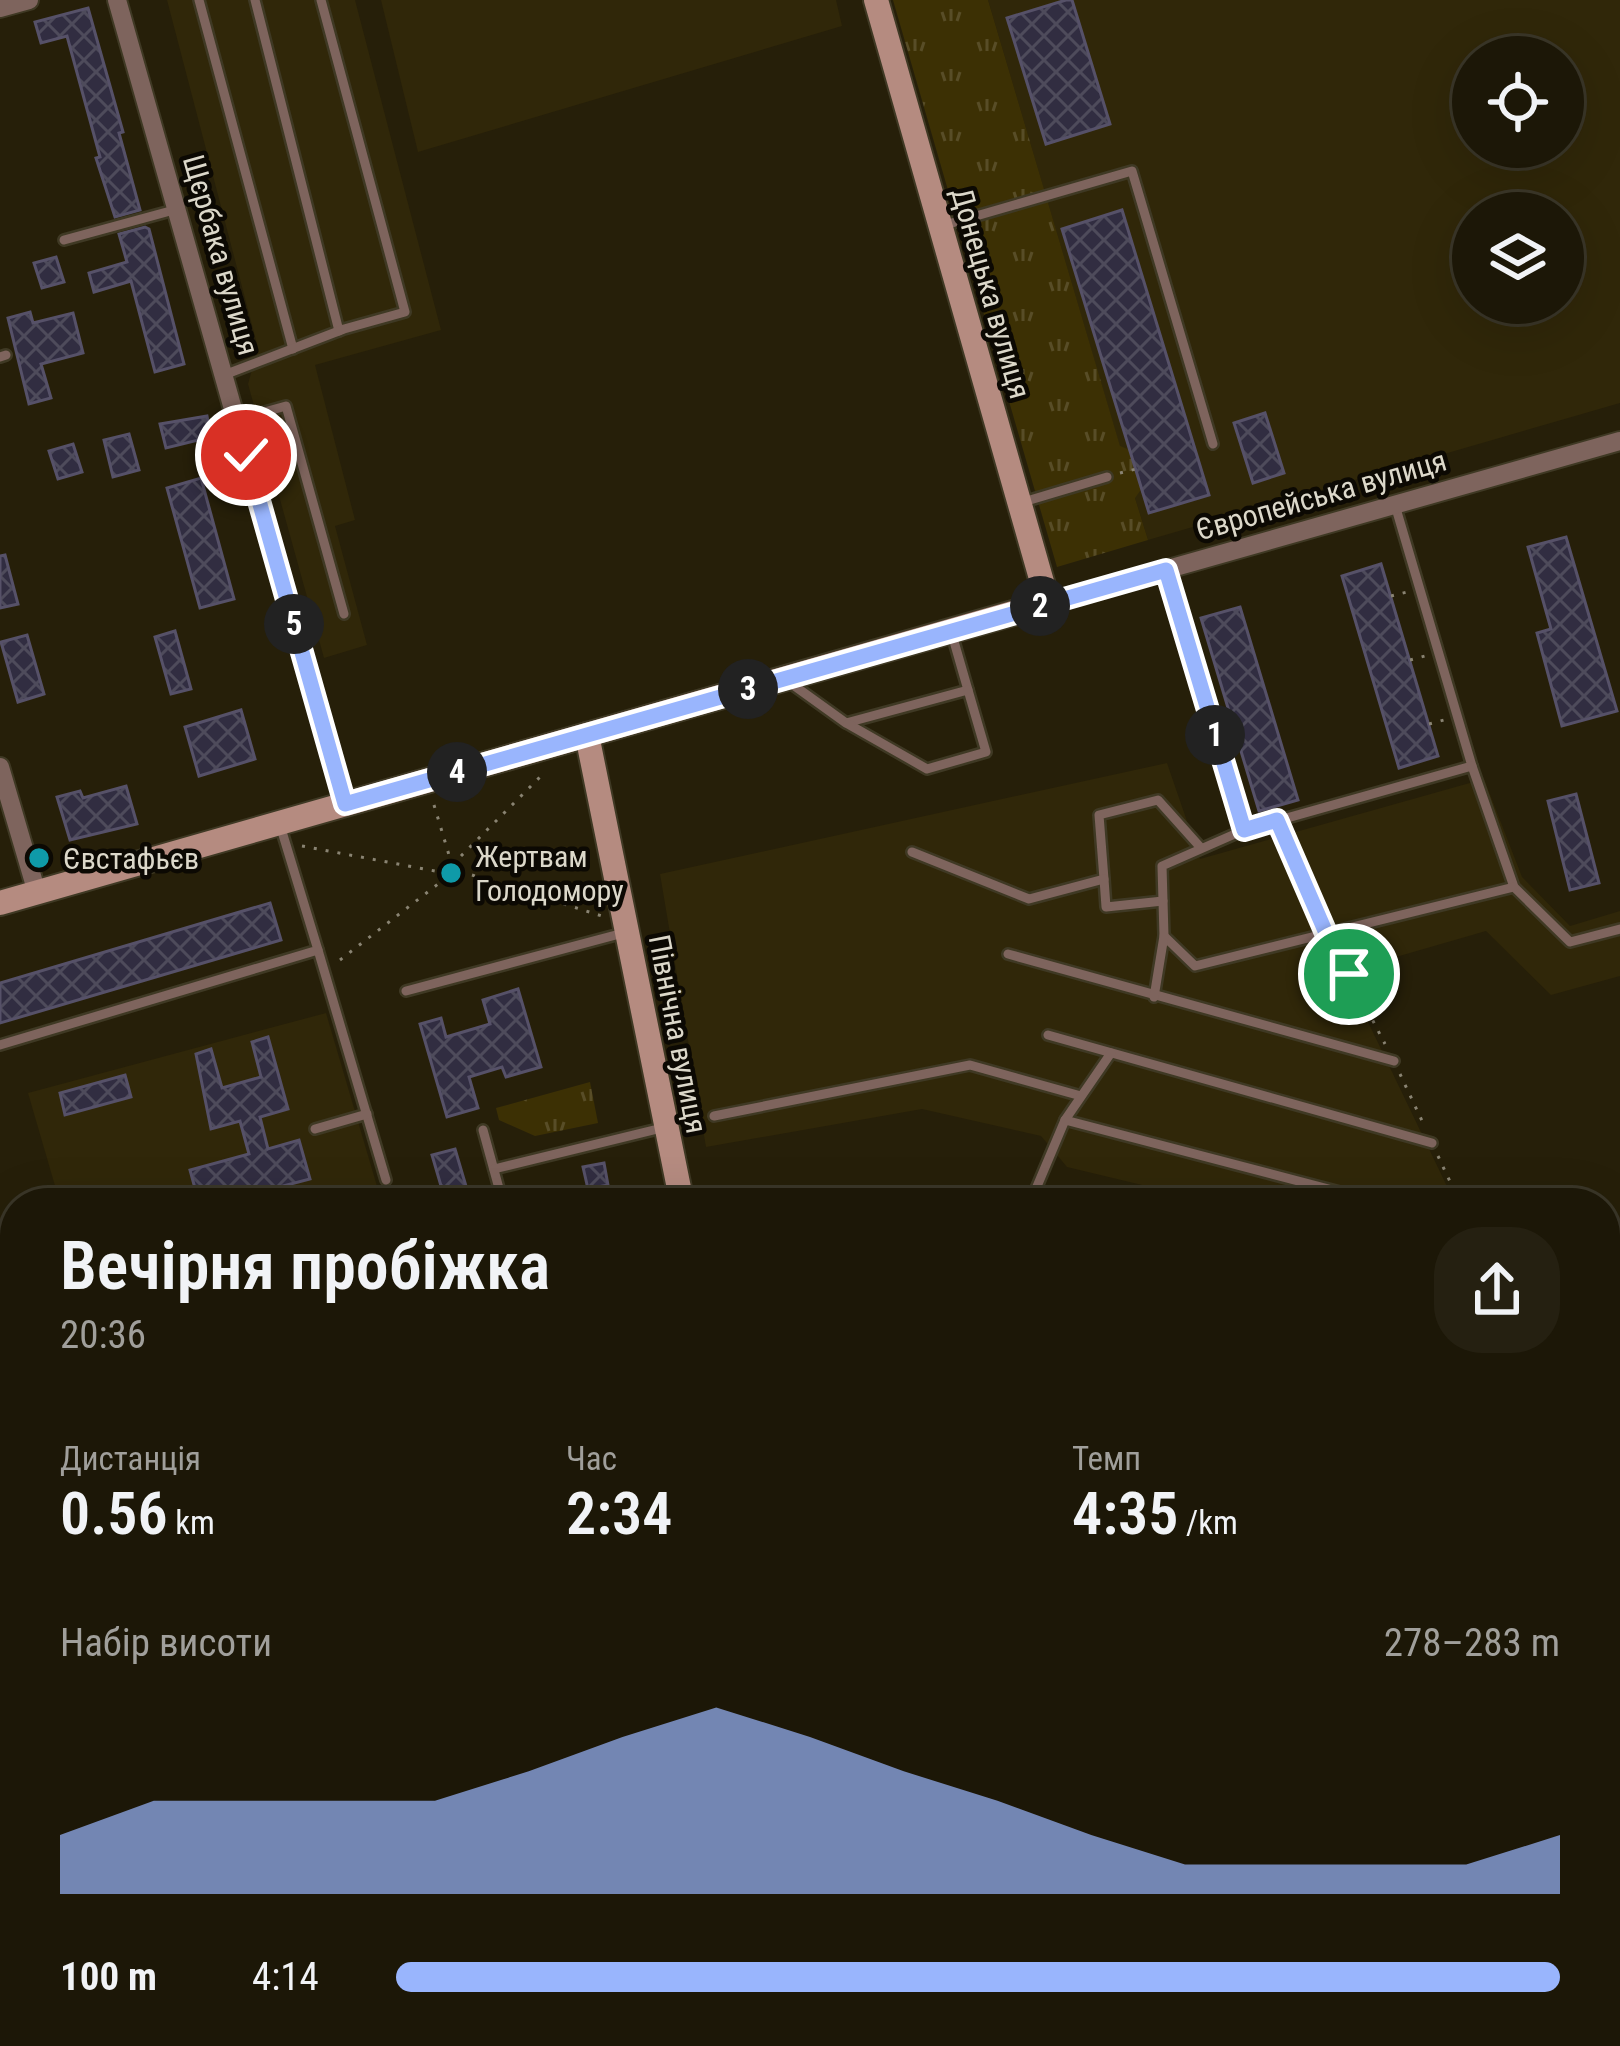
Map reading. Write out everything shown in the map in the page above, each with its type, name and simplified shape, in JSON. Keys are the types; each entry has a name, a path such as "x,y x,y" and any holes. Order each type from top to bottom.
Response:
{"street":[{"path":"0,8 29,0"},
{"name":"Щєрбака вулиця","path":"117,0 345,804"},
{"name":"Донецька вулиця","path":"877,0 1048,603"},
{"name":"Європейська вулиця","path":"0,903 283,833 345,804 1620,441"},
{"name":"Північна вулиця","path":"587,735 617,925 679,1188"},
{"path":"0,766 37,893"}],"lane":[{"path":"199,0 293,349"},
{"path":"255,0 339,331"},
{"path":"224,375 339,331 405,312 321,0"},
{"path":"941,226 1132,171 1213,444"},
{"path":"64,240 177,209"},
{"path":"236,420 286,406 344,614"},
{"path":"1019,503 1107,477"},
{"path":"1395,505 1472,766 1514,887 1570,942 1620,928"},
{"path":"1166,570 1244,830"},
{"path":"785,678 846,723 927,769 986,752 952,631"},
{"path":"846,723 968,690"},
{"path":"1154,997 1164,936 1162,866 1244,830 1472,766"},
{"path":"1163,901 1106,908 1099,815 1158,800 1201,848"},
{"path":"283,833 386,1180"},
{"path":"912,852 1029,899 1104,879"},
{"path":"1164,936 1195,966 1514,887"},
{"path":"406,991 617,925"},
{"path":"0,1045 318,950"},
{"path":"1008,954 1394,1061"},
{"path":"1048,1035 1432,1143"},
{"path":"1036,1188 1065,1120 1112,1053"},
{"path":"714,1116 970,1066 1081,1096"},
{"path":"314,1129 367,1114"},
{"path":"1065,1120 1325,1188"},
{"path":"494,1169 666,1127"},
{"path":"483,1130 499,1188"}],"path":[{"path":"461,856 546,771"},
{"path":"434,803 448,855"},
{"path":"1277,820 1326,933 1394,1061 1453,1188"},
{"path":"283,833 436,871"},
{"path":"472,875 617,925"},
{"path":"325,971 438,884"}],"shaded area":[{"path":"167,0 355,0 441,330 315,365 355,520 335,526 367,645 324,658 248,384 258,348"},
{"path":"381,0 836,0 842,26 418,152"},
{"path":"988,0 1620,0 1620,403 1148,540 1135,498 1130,450 1120,447"},
{"path":"1167,763 1200,859 1484,779 1522,877 1570,926 1620,911 1620,976 1551,995 1486,931 1344,972 1448,1188 1154,1188 1067,1167 1041,1136 922,1109 706,1147 660,874"},
{"path":"326,1013 378,1188 56,1188 28,1093"}],"green space":[{"path":"893,0 988,0 1120,446 1130,450 1142,488 1135,498 1148,540 1057,567"},
{"path":"590,1082 598,1123 535,1136 499,1120 496,1108"}],"building":[{"path":"1072,0 1110,124 1046,144 1007,18"},
{"path":"88,8 140,210 115,217 67,36 41,43 35,22"},
{"path":"1122,210 1209,495 1149,513 1062,229"},
{"path":"145,227 184,364 155,372 131,281 94,292 89,273 127,262 119,234"},
{"path":"56,257 64,282 42,288 34,263"},
{"path":"30,312 33,323 73,313 83,353 41,364 51,398 29,404 8,318"},
{"path":"1265,413 1284,473 1253,483 1234,423"},
{"path":"207,416 211,437 166,448 160,424"},
{"path":"129,434 139,470 113,477 104,440"},
{"path":"73,444 82,472 58,479 49,451"},
{"path":"201,478 234,599 200,608 167,488"},
{"path":"1566,537 1617,711 1562,726 1537,633 1551,629 1528,547"},
{"path":"5,555 18,604 0,608 0,556"},
{"path":"1381,564 1438,756 1399,768 1342,576"},
{"path":"1240,607 1298,800 1259,811 1201,618"},
{"path":"175,631 191,689 171,694 155,637"},
{"path":"27,635 44,694 18,702 1,642"},
{"path":"241,710 255,759 199,776 185,727"},
{"path":"126,786 137,824 70,840 57,797 80,791 83,798"},
{"path":"1576,794 1599,883 1570,890 1548,801"},
{"path":"270,903 281,940 0,1023 0,983"},
{"path":"518,989 541,1067 506,1077 502,1067 469,1077 478,1108 447,1117 420,1024 441,1018 446,1037 490,1024 483,1000"},
{"path":"268,1037 288,1109 260,1117 268,1149 299,1140 310,1179 275,1188 195,1188 190,1170 249,1154 240,1121 211,1129 196,1054 211,1049 222,1088 261,1077 252,1042"},
{"path":"125,1075 131,1097 65,1115 60,1093"},
{"path":"455,1149 467,1188 442,1188 432,1155"},
{"path":"604,1163 608,1185 588,1188 583,1167"}],"place":[{"name":"Євстафьєв","path":"39,858"},
{"name":"Жертвам Голодомору","path":"451,873"}],"route":[{"path":"246,455 345,804 1166,570 1244,830 1277,820 1349,974"}]}
